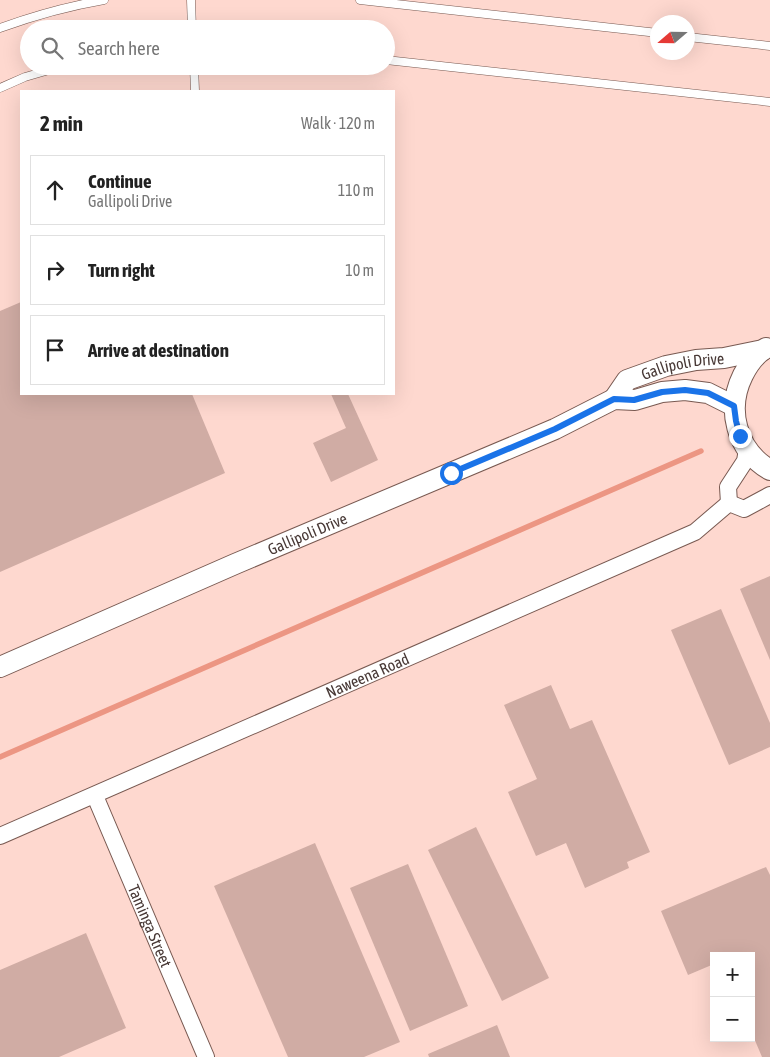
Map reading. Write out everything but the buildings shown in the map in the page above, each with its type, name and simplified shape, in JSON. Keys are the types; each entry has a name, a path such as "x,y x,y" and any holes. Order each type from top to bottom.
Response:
{"street":[{"name":"Gallipoli Drive","path":"0,667 235,564 555,429 614,399 627,380 666,366 696,360 724,358 766,348"},
{"path":"766,348 744,372 738,385 734,406 740,436 747,449 761,465 770,470"},
{"name":"Gallipoli Drive","path":"614,399 634,400 662,392 685,390 708,393 734,406"},
{"path":"747,449 745,461 728,488 729,503 744,509 770,495"},
{"name":"Naweena Road","path":"0,836 694,532 729,503"},
{"name":"Taminga Street","path":"95,796 206,1057"}],"lane":[{"path":"24,20 88,2 104,0"},
{"path":"191,0 192,20"},
{"path":"360,0 650,32"},
{"path":"0,28 20,21"},
{"path":"695,37 770,46"},
{"path":"395,61 770,102"},
{"path":"0,88 32,75"},
{"path":"194,75 195,90"}],"waterway":[{"path":"0,757 701,451"}],"route":[{"path":"451,473 555,429 614,399 634,400 662,392 685,390 708,393 734,406 740,436"}]}
